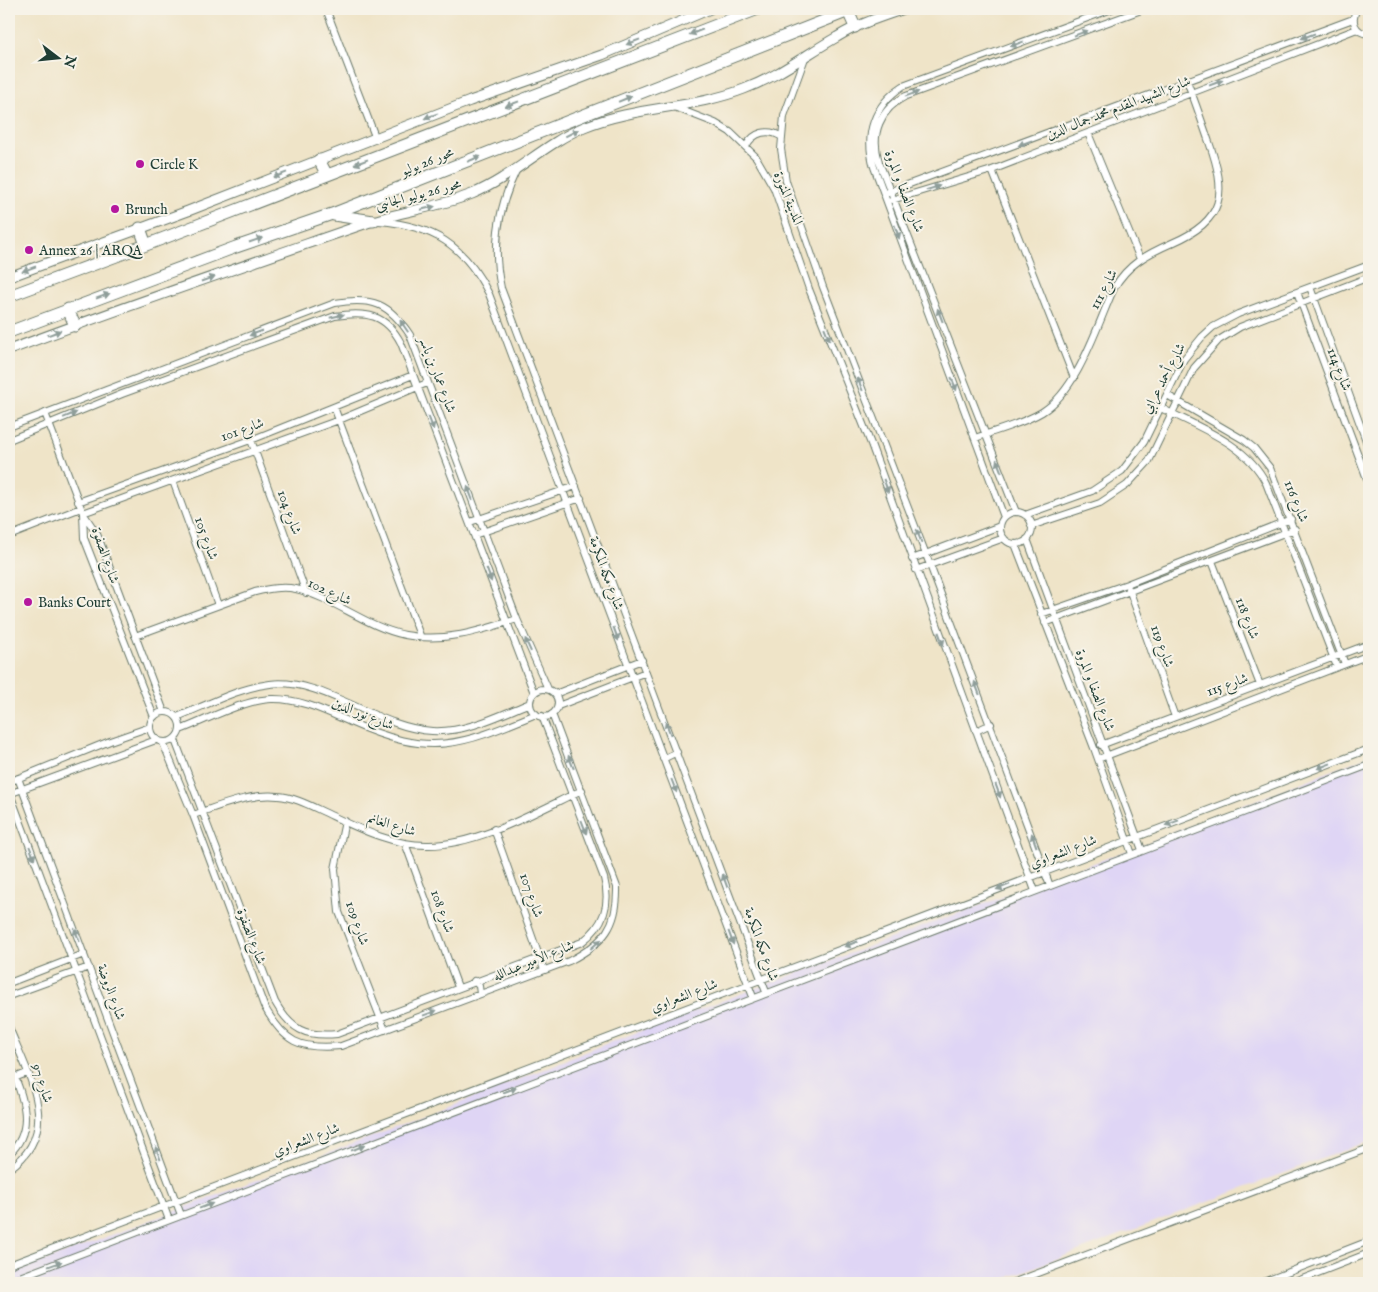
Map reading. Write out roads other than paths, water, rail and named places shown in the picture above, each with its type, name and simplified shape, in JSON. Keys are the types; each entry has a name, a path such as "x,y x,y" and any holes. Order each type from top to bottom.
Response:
{"highway":[{"name":"محور 26 يوليو","path":"9,296 326,176 749,10"},
{"path":"851,10 855,27"},
{"name":"محور 26 يوليو","path":"9,332 236,247 332,214 851,10"},
{"path":"320,160 326,176"},
{"path":"332,214 373,221"},
{"path":"140,228 146,245"},
{"path":"68,309 75,326"}],"street":[{"path":"326,9 376,139"},
{"path":"9,277 376,139 470,101 602,55 693,13 710,9"},
{"name":"محور 26 يوليو الجانبى","path":"9,350 373,221 454,200 489,186 516,171 547,148 583,128 629,113 703,101 742,90 788,69 855,27 904,9"},
{"name":"شارع الصفا و المروة","path":"1004,517 883,194 872,145 872,123 879,109 893,93 903,86 1112,9"},
{"name":"شارع الصفا و المروة","path":"1016,512 892,191 872,145 881,118 897,101 1144,9"},
{"path":"1357,9 1354,19 1357,29 1369,34"},
{"name":"شارع الشهيد المقدم محمد جمال الدين","path":"883,194 1354,19"},
{"name":"شارع الشهيد المقدم محمد جمال الدين","path":"886,202 992,170 1357,29"},
{"path":"1047,33 1051,44"},
{"path":"805,58 788,100 782,137 786,181 822,285 926,554 1050,886"},
{"name":"شارع 111","path":"975,438 1044,411 1059,399 1074,378 1114,288 1122,275 1140,259 1199,230 1211,216 1219,198 1219,171 1188,81"},
{"path":"893,93 897,101"},
{"name":"المدينة المنورة","path":"670,106 715,122 746,146 766,172 774,188 809,289 871,444 1035,891"},
{"path":"746,146 759,133 769,132 782,137"},
{"path":"1088,133 1140,259"},
{"path":"992,170 1074,378"},
{"name":"شارع مكه المكرمة","path":"516,171 502,207 496,242 498,276 766,992"},
{"name":"شارع مكه المكرمة","path":"373,221 416,227 436,234 468,260 480,276 502,326 753,997"},
{"name":"شارع أحمد عرابي","path":"1025,515 1092,491 1108,482 1134,457 1161,408 1184,359 1213,327 1238,314 1369,265"},
{"name":"شارع أحمد عرابي","path":"1031,526 1100,503 1127,485 1149,461 1194,368 1219,340 1240,327 1369,277"},
{"path":"809,289 822,285"},
{"name":"شارع 114","path":"1310,287 1369,449"},
{"name":"شارع 114","path":"1297,292 1369,484"},
{"name":"شارع عمار بن ياسر","path":"9,427 335,303 358,300 380,304 398,317 410,335 517,619 548,689"},
{"path":"317,310 321,321"},
{"name":"شارع عمار بن ياسر","path":"9,440 122,394 321,321 356,312 381,320 393,327 413,375 534,693"},
{"path":"502,326 514,321"},
{"path":"225,345 228,355"},
{"path":"216,348 220,358"},
{"path":"521,377 533,372"},
{"name":"شارع 101","path":"81,508 413,375"},
{"name":"شارع 101","path":"81,508 173,481 339,420 428,382"},
{"path":"118,385 122,394"},
{"name":"شارع 116","path":"1167,395 1254,448 1270,468 1295,529 1345,664"},
{"path":"334,407 421,638"},
{"name":"شارع 116","path":"1161,408 1247,457 1262,475 1337,667"},
{"path":"534,412 548,410"},
{"path":"536,419 548,410"},
{"name":"شارع الصفوة","path":"45,413 81,508 97,534 164,712"},
{"path":"542,434 555,429"},
{"path":"1353,440 1364,435"},
{"name":"شارع 104","path":"251,440 306,593"},
{"path":"871,444 882,440"},
{"name":"شارع 105","path":"173,481 218,605"},
{"path":"470,522 576,486"},
{"path":"474,535 581,498"},
{"path":"9,536 81,508"},
{"name":"شارع الصفوة","path":"81,508 84,538 154,717"},
{"path":"1016,512 1025,515 1031,526 1027,539 1015,544 1004,538 1000,526 1004,517 1016,512"},
{"path":"1042,614 1127,584 1291,519"},
{"path":"912,559 1000,526"},
{"path":"1045,623 1295,529"},
{"path":"916,570 1004,538"},
{"name":"شارع الصفا و المروة","path":"1027,539 1142,850"},
{"name":"شارع الصفا و المروة","path":"1015,544 1098,758 1132,854"},
{"name":"شارع 118","path":"1212,560 1260,685"},
{"name":"شارع 119","path":"1127,584 1175,716"},
{"name":"شارع 102","path":"136,636 218,605 270,588 296,590 306,593 374,625 421,638 457,636 517,619"},
{"name":"شارع 115","path":"1094,748 1369,644"},
{"name":"شارع 115","path":"1098,758 1369,655"},
{"path":"554,694 642,660"},
{"path":"558,706 554,694 548,689 540,689 534,693 530,703 539,715 552,714 558,706 646,672"},
{"name":"شارع نور الدين","path":"177,717 244,690 271,684 299,685 407,728 434,731 460,729 530,703"},
{"name":"شارع نور الدين","path":"180,730 247,704 271,699 295,701 405,743 434,745 463,742 539,715"},
{"path":"335,715 342,702"},
{"path":"164,712 177,717 180,730 175,740 163,743 156,740 150,727 154,717 164,712"},
{"name":"شارع الأمير عبدالله","path":"385,1030 588,952 602,939 612,924 618,899 618,887 552,714"},
{"name":"شارع الأمير عبدالله","path":"380,1018 539,956 582,942 593,933 602,921 607,900 604,878 539,715"},
{"path":"976,731 990,724"},
{"path":"9,782 150,727"},
{"path":"9,793 156,740"},
{"name":"شارع الصفوة","path":"175,740 204,812 260,964 284,1019 300,1031 318,1036 337,1034 380,1018"},
{"name":"شارع الصفوة","path":"163,743 193,815 264,1006 276,1027 294,1042 317,1048 340,1046 385,1030"},
{"name":"شارع الشعراوي","path":"9,1265 1030,876 1369,749"},
{"path":"663,759 677,752"},
{"name":"شارع الشعراوي","path":"9,1281 766,992 1369,765"},
{"name":"شارع الروضة","path":"18,778 181,1215"},
{"name":"شارع الغانم","path":"193,815 251,798 277,796 302,802 344,821 406,843 450,844 494,829 582,790"},
{"name":"شارع الروضة","path":"9,793 73,958 169,1220"},
{"name":"شارع 109","path":"344,821 338,848 335,891 339,912 385,1030"},
{"name":"شارع 107","path":"494,829 544,970"},
{"name":"شارع 108","path":"406,843 456,988 459,1002"},
{"path":"607,900 618,899"},
{"path":"9,983 84,954"},
{"path":"9,996 89,967"},
{"path":"474,981 479,986 480,994"},
{"name":"شارع 97","path":"9,1027 37,1097 39,1114 37,1132 30,1148 19,1162 9,1169"},
{"name":"شارع 97","path":"9,1062 12,1079 26,1111 25,1125 21,1138 9,1154"},
{"path":"12,1079 27,1073"},
{"path":"1012,1283 1369,1148"},
{"path":"1261,1283 1369,1241"},
{"path":"1292,1283 1369,1253"}],"place":[{"name":"Circle K","path":"140,164"},
{"name":"Brunch","path":"115,209"},
{"name":"Annex 26 | ARQA","path":"29,250"},
{"name":"Banks Court","path":"28,602"}]}
